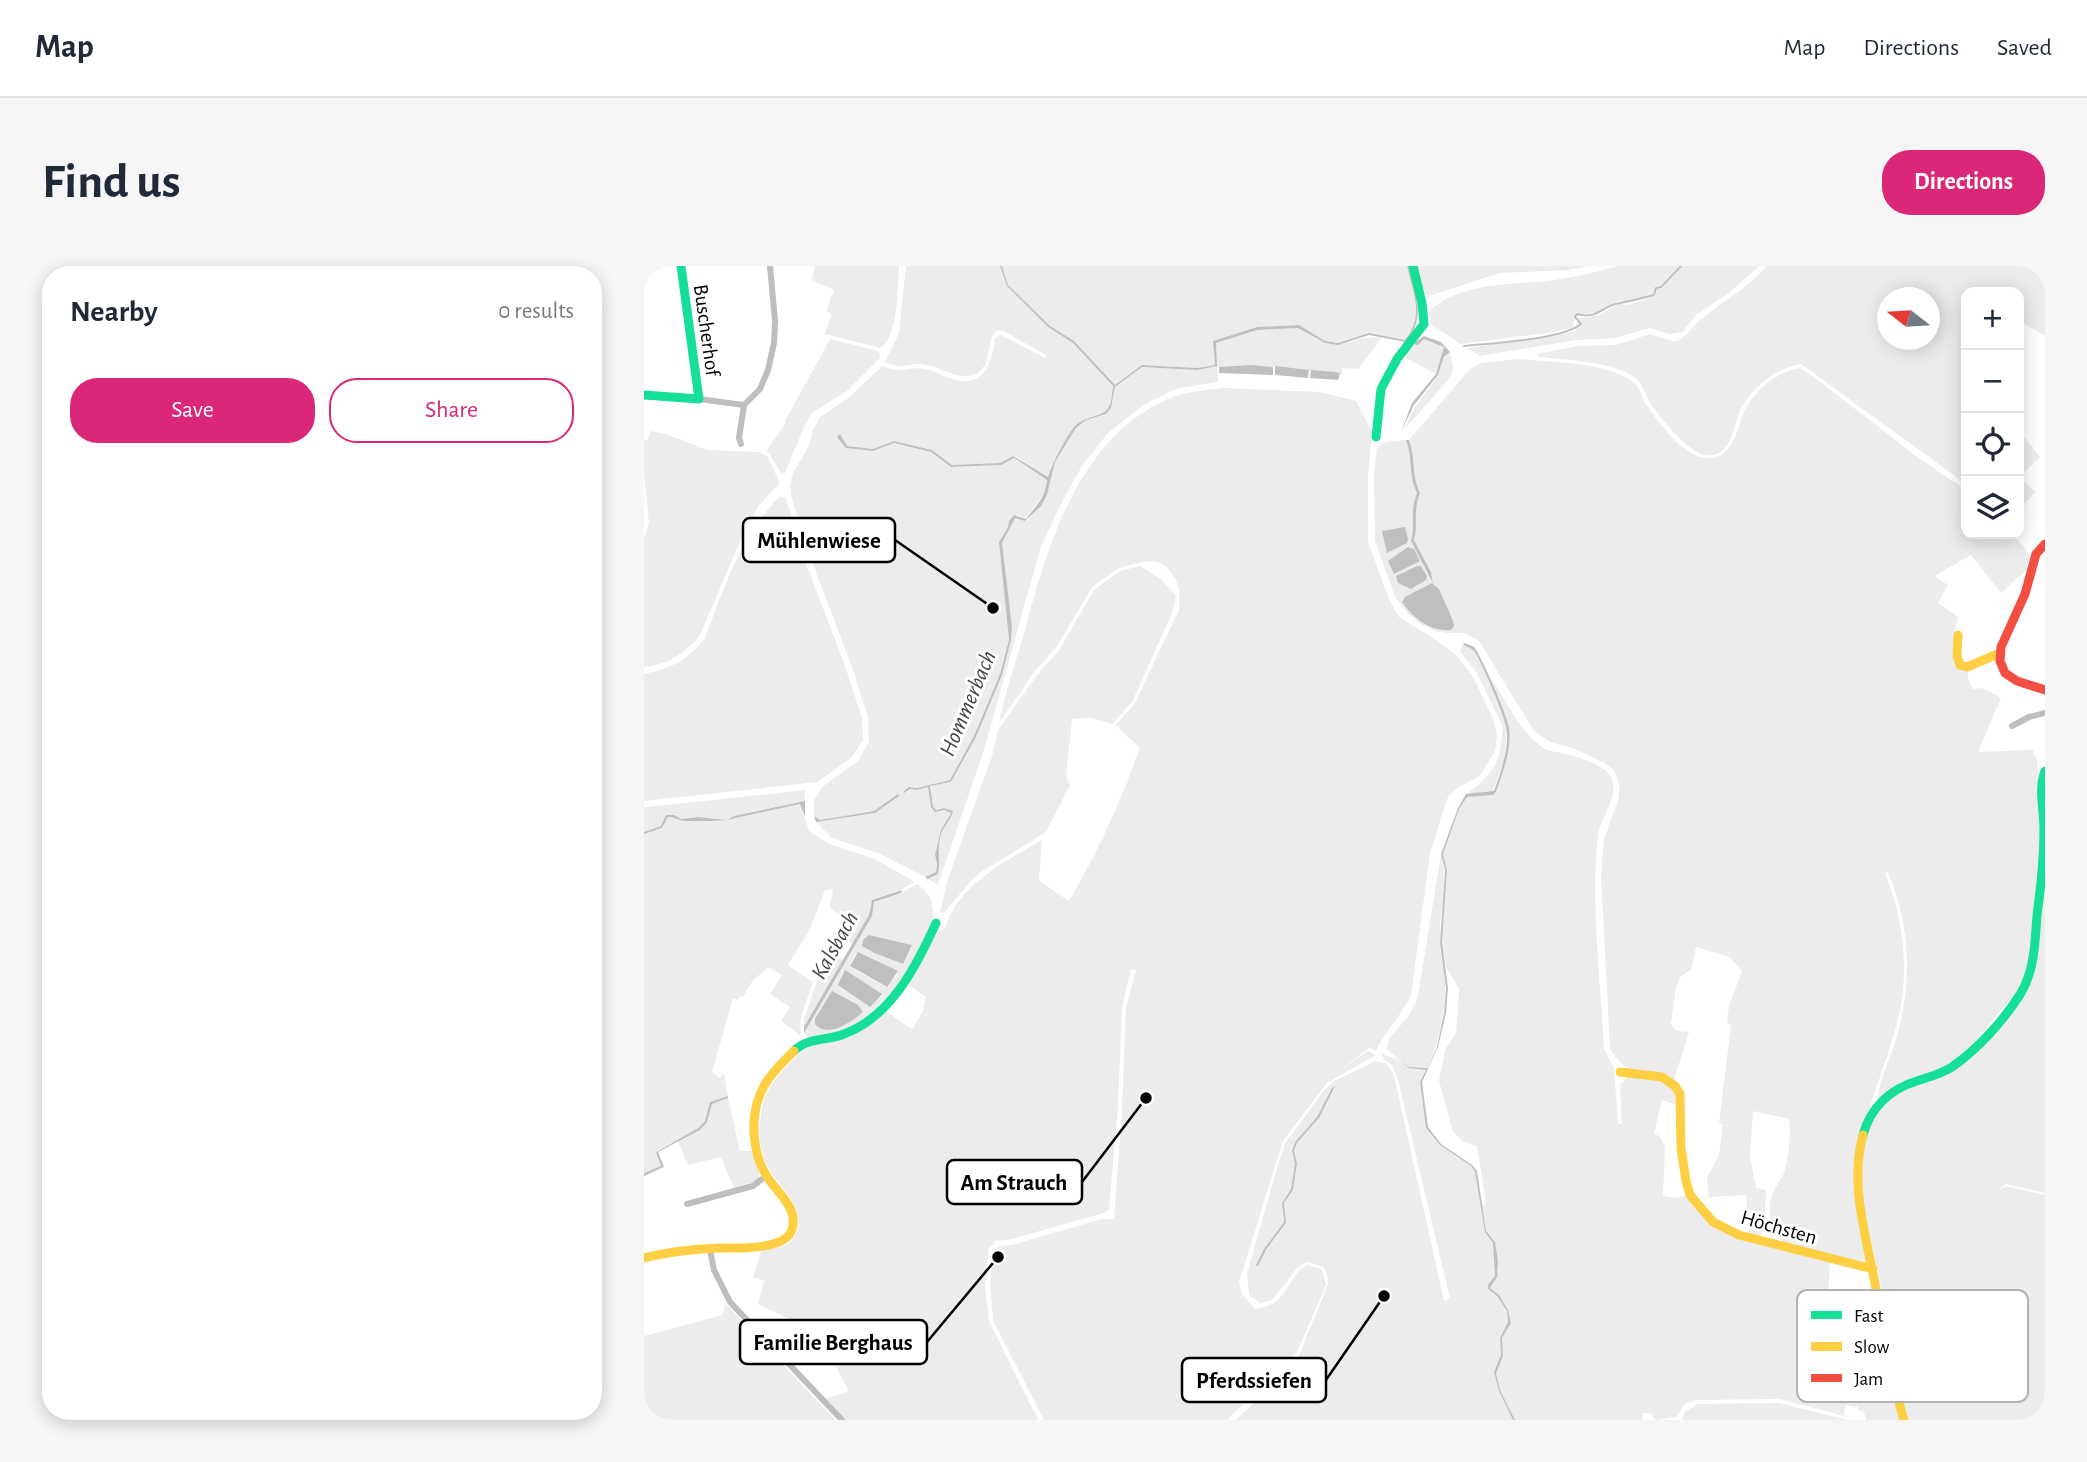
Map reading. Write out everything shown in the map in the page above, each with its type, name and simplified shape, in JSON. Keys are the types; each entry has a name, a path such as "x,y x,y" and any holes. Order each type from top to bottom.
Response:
{"street":[{"name":"Buscherhof","path":"681,266 699,399"},
{"path":"741,444 739,438 744,405 760,389 772,355 775,321 770,266"},
{"path":"1376,437 1381,389 1397,359 1424,324 1423,303 1413,266"},
{"name":"Buscherhof","path":"644,395 744,405"},
{"path":"2045,544 2036,554 2025,594 2000,653 2000,666 2005,673 2017,681 2045,690"},
{"path":"1958,635 1957,656 1960,665 1967,667 2000,653"},
{"path":"2012,726 2045,713"},
{"path":"1877,1290 1858,1193 1858,1167 1865,1122 1874,1107 1888,1095 1911,1082 1942,1073 1966,1056 2027,982 2034,952 2043,859 2041,781 2045,771"},
{"path":"644,1258 670,1253 753,1247 787,1238 792,1230 792,1215 776,1186 766,1176 758,1160 754,1141 754,1126 762,1090 803,1042 847,1034 864,1024 882,1008 916,964 936,923"},
{"name":"Höchsten","path":"1620,1072 1660,1076 1672,1082 1680,1094 1681,1148 1687,1183 1695,1203 1713,1222 1739,1235 1873,1269"},
{"path":"687,1204 753,1186 766,1176"},
{"path":"710,1250 714,1270 730,1302 842,1420"},
{"path":"1898,1402 1904,1420"}],"shaded area":[{"path":"815,266 899,266 894,323 886,343 880,348 825,334 832,314 826,311 834,290 812,280"},
{"path":"906,266 1000,266 1007,286 1048,327 1073,343 1113,386 1108,408 1074,427 1059,451 1048,478 1013,456 1000,463 952,465 932,450 894,441 873,449 846,448 873,451 894,443 931,452 951,467 1001,465 1013,458 1047,480 1036,505 1025,519 1014,515 999,542 1009,640 1000,674 974,736 950,780 917,788 909,787 917,790 928,787 931,807 936,812 951,812 941,830 935,855 936,872 925,877 878,853 832,838 816,822 875,813 874,811 820,820 814,816 814,800 822,787 857,762 869,742 868,717 810,556 790,485 819,418 851,396 882,366 895,370 925,369 953,379 971,381 983,374 987,368 995,338 1001,335 1045,358 1046,355 1002,330 993,335 984,367 973,375 959,375 929,365 900,366 885,362 899,333"},
{"path":"1000,266 1008,285 1050,326 1074,341 1115,385 1142,365 1197,368 1215,365 1213,341 1257,327 1299,325 1325,341 1338,343 1369,333 1405,340 1415,322 1416,313 1407,266 1416,296 1418,314 1416,323 1406,342 1369,335 1338,345 1325,343 1298,328 1257,330 1216,343 1217,366 1197,370 1142,367 1115,387 1111,408 1106,414 1086,420 1076,428 1055,462 1047,495 1041,506 1025,521 1015,518 1002,543 1012,627 1011,640 1002,675 976,737 951,782 930,786 936,810 944,808 953,811 940,838 938,874 928,879 925,877 936,872 935,855 941,830 951,813 944,810 935,812 931,807 928,787 903,792 909,787 917,788 950,780 974,736 1000,674 1009,640 999,542 1014,515 1026,519 1037,506 1047,480 1014,458 1001,465 951,467 931,452 894,443 873,451 846,448 837,437 840,434 847,446 873,449 894,441 932,450 952,465 1000,463 1013,456 1048,477 1059,451 1074,427 1078,423 1108,408 1113,386 1073,343 1048,327 1007,286"},
{"path":"1002,266 1407,266 1416,304 1415,322 1405,340 1369,333 1338,343 1325,341 1299,325 1257,327 1213,341 1215,365 1197,368 1142,365 1115,385 1074,342 1050,326 1008,285"},
{"path":"1417,266 1588,266 1569,270 1500,273 1429,296 1422,293"},
{"path":"1618,266 1679,266 1660,286 1655,287 1653,294 1628,302 1618,301 1598,312 1574,316 1574,327 1555,332 1461,344 1431,324 1429,311 1443,301 1473,289 1562,279"},
{"path":"1682,266 1759,266 1729,293 1696,315 1682,332 1669,334 1649,328 1615,338 1576,340 1480,356 1467,348 1576,331 1577,318 1599,315 1619,304 1628,305 1655,296 1657,289 1662,288"},
{"path":"1767,266 2045,266 2045,336 2024,324 2024,287 1961,287 1961,480 1801,364 1777,373 1756,388 1742,407 1729,442 1721,452 1711,455 1701,454 1682,441 1648,400 1639,381 1628,373 1589,362 1538,357 1538,354 1577,346 1616,345 1650,334 1676,342 1701,319"},
{"path":"1298,328 1333,344 1382,338 1358,369 1342,368 1342,374 1275,367 1217,367 1218,382 1175,389 1145,404 1108,433 1082,466 1041,546 984,750 938,885 928,879 938,874 940,839 953,812 944,808 936,810 930,786 951,782 976,737 1002,675 1011,640 1012,627 1002,543 1011,522 1015,517 1026,521 1029,519 1047,495 1055,462 1076,428 1085,420 1106,414 1111,408 1115,387 1142,367 1197,370 1217,366 1216,343 1257,330"},
{"path":"1424,336 1441,342 1450,352 1444,357 1438,375 1414,405 1401,432 1412,403 1436,374 1444,347 1424,339 1418,345 1413,344"},
{"path":"1424,338 1445,347 1436,374 1402,356 1413,344 1418,344"},
{"path":"830,339 879,351 880,358 847,391 813,412 785,473 781,473 767,450 786,423"},
{"path":"1450,352 1453,368 1450,378 1405,429 1412,413"},
{"path":"1518,359 1561,362 1607,370 1637,386 1657,420 1683,447 1702,458 1712,458 1726,451 1731,445 1746,408 1756,394 1776,377 1800,368 1961,487 1961,539 2017,539 2030,557 2026,570 2001,593 1971,555 1934,576 1948,585 1938,603 1958,617 1954,635 1957,663 1968,670 1968,679 1973,689 1982,688 2001,698 1978,752 2033,750 2034,756 2037,757 2041,841 2029,964 2025,979 2017,992 1964,1054 1954,1063 1878,1100 1882,1078 1901,1021 1907,978 1901,914 1888,872 1885,873 1902,934 1904,975 1899,1017 1856,1144 1858,1203 1868,1260 1864,1264 1784,1244 1777,1232 1771,1220 1770,1207 1773,1193 1786,1167 1790,1140 1789,1119 1753,1111 1750,1156 1756,1188 1766,1190 1764,1227 1760,1237 1749,1234 1746,1195 1709,1197 1707,1178 1719,1155 1723,1124 1719,1123 1731,1025 1727,1023 1729,1006 1742,971 1730,957 1696,947 1691,970 1681,976 1676,986 1671,1024 1677,1031 1689,1032 1674,1080 1664,1075 1631,1069 1617,1059 1610,1048 1601,877 1604,839 1619,798 1619,784 1615,772 1605,763 1570,747 1550,742 1534,731 1479,641 1464,633 1435,631 1421,624 1407,613 1395,596 1375,541 1374,476 1377,447 1386,442 1406,440 1412,480 1417,493 1414,507 1411,541 1433,582 1431,572 1414,540 1415,507 1420,493 1415,480 1409,440 1470,369 1481,363","holes":["1432,584 1439,589 1454,626 1430,626 1402,600"]},
{"path":"1275,366 1309,370 1308,378 1275,375"},
{"path":"1219,367 1273,367 1273,375 1219,373"},
{"path":"1311,370 1340,373 1338,380 1310,378"},
{"path":"1223,388 1320,392 1356,401 1372,432 1368,475 1368,542 1389,599 1399,617 1456,655 1472,675 1494,721 1497,736 1495,751 1480,776 1457,788 1448,797 1430,853 1411,995 1376,1051 1369,1048 1339,1071 1368,1051 1376,1055 1327,1083 1283,1141 1239,1282 1242,1294 1255,1309 1268,1306 1277,1300 1297,1273 1307,1265 1322,1269 1326,1284 1324,1290 1297,1352 1227,1420 1044,1420 993,1320 990,1284 993,1250 999,1246 1012,1245 1102,1219 1114,1219 1126,1008 1136,970 1131,970 1122,1007 1118,1107 1109,1209 1104,1213 996,1241 989,1248 985,1285 989,1321 1038,1420 845,1420 825,1399 849,1391 823,1338 758,1304 764,1281 753,1277 762,1249 787,1244 797,1232 799,1222 793,1203 769,1169 762,1154 760,1129 765,1097 777,1077 802,1052 840,1038 884,1010 912,1029 923,1011 926,997 906,983 936,933 945,928 961,899 999,866 1042,840 1039,881 1069,901 1108,826 1140,748 1116,725 1135,703 1179,610 1179,589 1167,567 1158,562 1145,561 1119,568 1093,586 1057,646 1034,672 999,723 1034,596 1058,527 1074,494 1093,462 1116,435 1143,413 1176,396"},
{"path":"651,431 707,450 759,452 767,456 780,483 759,505 745,530 700,635 676,657 644,667 644,539 649,523 644,440 647,440"},
{"path":"2024,436 2040,457 2024,472"},
{"path":"1406,440 1409,440 1411,447 1415,480 1420,493 1416,507 1414,540 1431,572 1433,583 1411,541 1413,507 1417,493 1412,480"},
{"path":"2024,481 2036,492 2024,504"},
{"path":"780,496 786,498 804,558 846,669 862,718 863,740 852,757 818,782 644,801 644,674 678,662 705,638 744,545 766,511"},
{"path":"1405,527 1407,543 1387,553 1382,531"},
{"path":"1408,547 1414,549 1420,561 1394,574 1388,561"},
{"path":"1140,566 1162,580 1176,596 1172,613 1132,702 1112,724 1091,718 1072,719 1066,777 1070,785 1046,832 981,872 944,913 940,912 947,882 993,753 998,730 1038,674 1060,649 1094,590 1120,571"},
{"path":"1421,566 1427,576 1426,580 1411,589 1398,583 1396,576"},
{"path":"1432,583 1439,589 1453,621 1451,630 1436,629 1423,623 1402,602 1405,597"},
{"path":"1464,643 1474,647 1488,673 1509,728 1509,744 1496,792 1493,795 1467,797 1459,809 1443,854 1447,870 1442,942 1448,988 1446,1013 1438,1047 1422,1082 1428,1127 1441,1144 1472,1165 1477,1171 1486,1231 1495,1242 1498,1261 1497,1277 1490,1288 1499,1295 1508,1310 1511,1323 1502,1338 1503,1356 1496,1373 1500,1390 1515,1420 1499,1391 1494,1372 1501,1355 1500,1338 1508,1322 1507,1311 1497,1296 1488,1289 1495,1276 1493,1243 1485,1232 1475,1172 1471,1166 1440,1145 1426,1128 1420,1082 1426,1070 1409,1068 1389,1053 1409,1067 1428,1068 1437,1047 1446,988 1440,942 1445,870 1441,854 1458,808 1466,794 1494,791 1505,754 1507,731 1502,715 1477,656 1472,649 1463,645"},
{"path":"1463,645 1472,649 1489,678 1507,729 1504,762 1492,793 1466,794 1483,781 1494,767 1500,752 1503,727 1477,673 1460,651"},
{"path":"1490,677 1521,726 1536,743 1547,750 1595,764 1605,770 1613,781 1612,797 1598,835 1595,887 1604,1049 1614,1068 1618,1124 1622,1124 1620,1085 1627,1078 1660,1078 1676,1093 1677,1105 1662,1100 1654,1134 1659,1136 1665,1147 1663,1196 1675,1198 1688,1195 1714,1228 1716,1226 1830,1262 1829,1290 1797,1290 1797,1402 1896,1402 1900,1420 1866,1420 1864,1412 1858,1410 1858,1407 1845,1405 1844,1416 1780,1399 1696,1400 1685,1404 1676,1418 1659,1420 1651,1413 1643,1413 1642,1420 1515,1420 1500,1390 1496,1372 1503,1356 1502,1338 1511,1323 1508,1310 1499,1295 1490,1289 1497,1277 1495,1242 1486,1231 1482,1205 1486,1204 1477,1146 1464,1142 1453,1132 1439,1081 1445,1050 1456,1033 1459,996 1459,989 1446,967 1442,942 1447,870 1443,854 1459,809 1467,796 1493,795 1496,792 1506,762 1509,728"},
{"path":"805,790 805,801 734,816 727,820 697,817 681,819 667,815 661,827 644,832 644,808 647,807"},
{"path":"898,794 899,796 875,813 816,822 814,816 820,820 874,811"},
{"path":"805,801 805,817 800,804 727,820 734,816"},
{"path":"800,804 809,831 829,844 875,859 915,882 872,900 869,915 853,945 847,939 853,923 847,915 836,913 830,907 833,889 825,890 809,931 788,965 813,982 801,1017 800,1035 781,1021 790,1007 770,994 782,975 769,968 753,980 743,997 740,996 738,1000 733,998 712,1072 719,1078 724,1074 728,1096 710,1102 705,1121 698,1128 656,1151 662,1166 644,1173 644,834 662,828 668,817 684,821 725,820"},
{"path":"666,815 681,819 697,817 727,820 684,821 668,817 662,828 644,834 661,826"},
{"path":"1441,854 1444,876 1440,930 1445,976 1443,1016 1428,1068 1409,1067 1387,1049 1389,1039 1410,1014 1418,996"},
{"path":"2045,871 2045,1193 2006,1184 1996,1191 2006,1186 2045,1195 2045,1416 2043,1420 1909,1420 1902,1402 2028,1402 2028,1290 1881,1290 1862,1189 1863,1153 1869,1127 1874,1114 1891,1098 1957,1069 2023,996"},
{"path":"917,884 926,892 933,911 927,938 907,972 882,1003 861,1023 829,1035 808,1038 804,1033 808,1024 872,916 874,902 901,893","holes":["869,935 912,945 903,964 862,946 863,940","855,955 898,974 885,987 852,968 850,965"]},
{"path":"902,890 901,893 874,902 872,916 804,1033 804,1027 869,915 872,900"},
{"path":"869,935 912,945 903,964 862,946 863,940"},
{"path":"829,946 844,960 804,1027 804,1019"},
{"path":"858,952 898,971 887,987 850,966"},
{"path":"845,970 882,994 870,1007 838,985"},
{"path":"832,991 858,1005 863,1012 839,1027 826,1030 815,1024 815,1019"},
{"path":"1381,1053 1409,1068 1427,1070 1420,1082 1426,1128 1440,1145 1471,1166 1475,1172 1485,1232 1493,1243 1495,1276 1488,1289 1497,1296 1507,1311 1509,1322 1500,1338 1501,1355 1494,1372 1499,1391 1513,1420 1236,1420 1296,1363 1328,1284 1323,1267 1307,1262 1298,1267 1272,1300 1260,1303 1249,1295 1247,1274 1286,1142 1324,1090 1336,1080 1376,1061 1387,1064 1394,1075 1444,1301 1450,1298 1399,1084 1393,1066","holes":["1334,1086 1319,1118 1297,1143 1294,1151 1297,1163 1293,1190 1284,1203 1286,1223 1256,1265 1284,1222 1282,1203 1291,1189 1295,1163 1292,1151 1295,1142 1317,1117"]},
{"path":"1335,1086 1319,1118 1297,1143 1294,1151 1297,1163 1293,1190 1284,1203 1286,1223 1258,1266 1256,1265 1264,1249 1284,1222 1282,1203 1291,1189 1295,1163 1292,1151 1295,1142 1317,1117"},
{"path":"728,1096 712,1104 707,1122 700,1130 658,1152 664,1167 644,1176 644,1173 661,1166 656,1152 698,1128 705,1121 710,1102"},
{"path":"728,1098 740,1151 754,1151 759,1170 757,1181 734,1188 721,1157 688,1165 678,1141 700,1127 712,1104"},
{"path":"725,1303 835,1420 644,1420 644,1336 723,1315"},
{"path":"1779,1403 1847,1420 1682,1420 1685,1412 1697,1404"}],"waterway":[{"name":"Hommerbach","path":"1464,346 1542,337 1572,329 1581,324 1575,317 1577,314 1595,314 1614,304 1654,295 1656,288 1661,287 1681,266"}],"traffic: fast":[{"path":"644,395 699,399 681,266"},
{"path":"1376,437 1381,389 1397,359 1424,324 1413,266"},
{"path":"1863,1135 1876,1108 1890,1094 1948,1069 1971,1052 2007,1013 2026,984 2034,955 2042,872 2042,792 2045,771"},
{"path":"794,1051 811,1041 844,1034 876,1015 911,972 936,923"}],"traffic: slow":[{"path":"1958,635 1957,656 1960,665 1967,667 2000,653"},
{"path":"644,1258 690,1250 769,1245 789,1235 792,1230 792,1214 761,1166 755,1145 754,1123 757,1102 764,1086 794,1051"},
{"path":"1620,1072 1662,1077 1675,1086 1680,1094 1681,1148 1686,1181 1690,1195 1713,1222 1739,1235 1873,1269"},
{"path":"1863,1135 1859,1154 1859,1193 1876,1290"},
{"path":"1899,1402 1904,1420"}],"traffic: jam":[{"path":"2045,544 2036,554 2025,594 2001,647 2000,661 2005,673 2017,681 2045,690"}],"place":[{"name":"Mühlenwiese","path":"993,608"},
{"name":"Am Strauch","path":"1146,1098"},
{"name":"Familie Berghaus","path":"998,1257"},
{"name":"Pferdssiefen","path":"1384,1296"}],"water label":[{"name":"Kalsbach","path":"834,945"}]}
